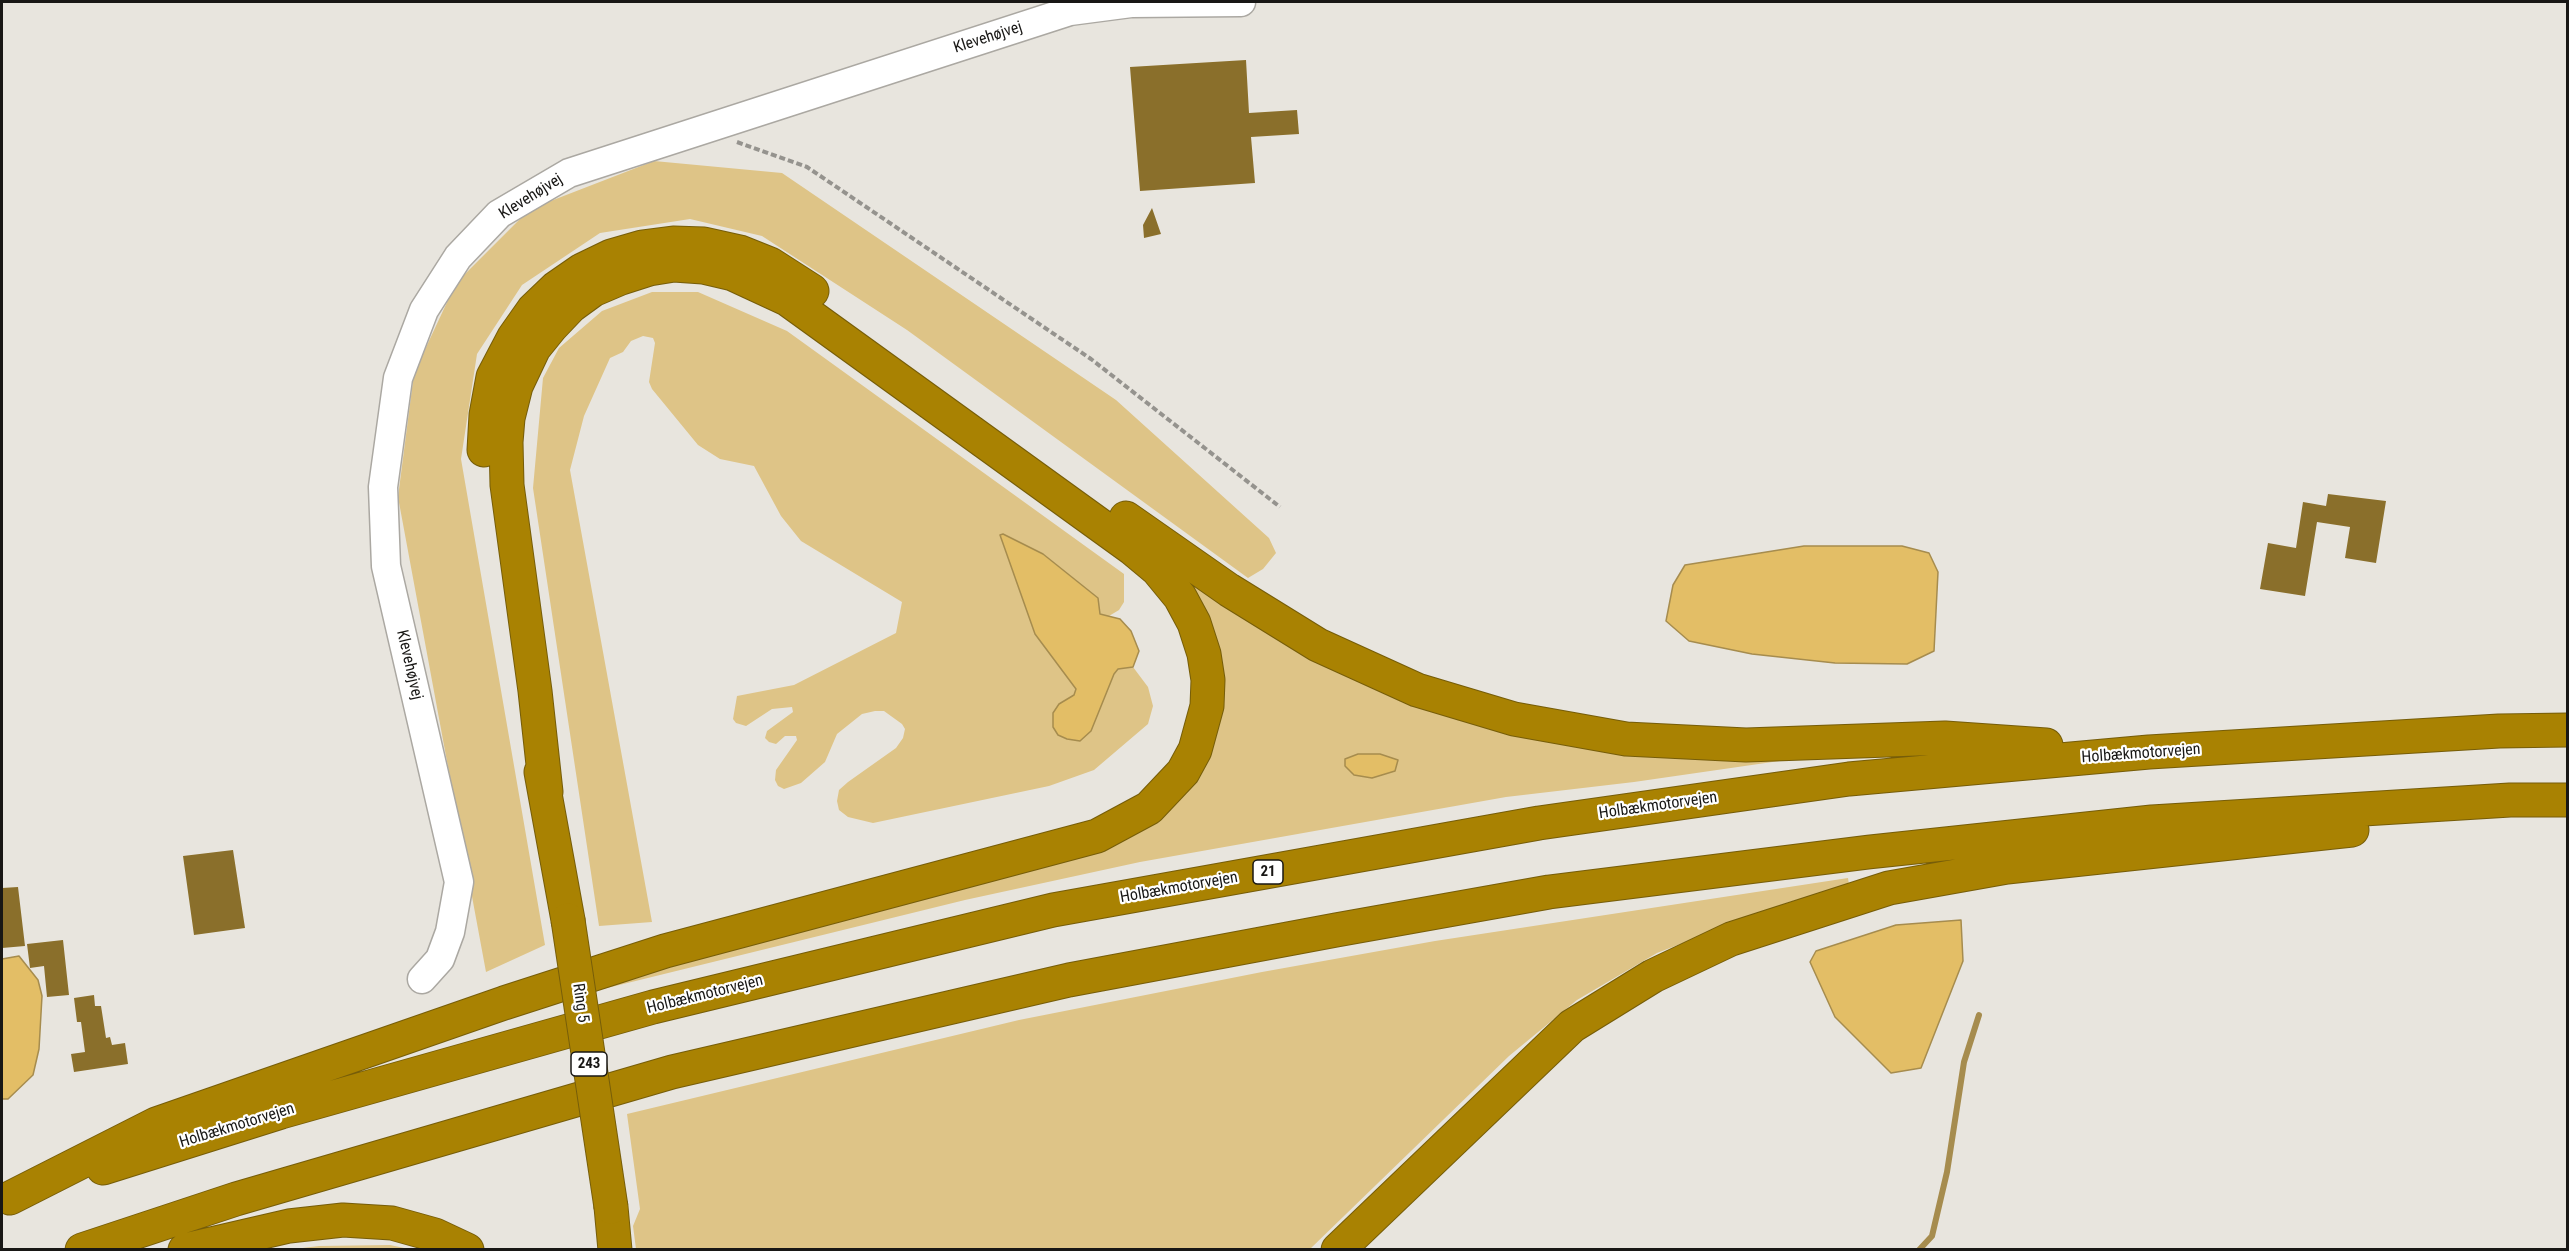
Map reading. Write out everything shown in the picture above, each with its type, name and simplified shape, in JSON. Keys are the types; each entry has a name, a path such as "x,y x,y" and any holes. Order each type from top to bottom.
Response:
{"highway":[{"path":"546,792 522,691 486,484 485,424 493,377 514,337 533,310 556,288 582,270 611,256 642,247 673,243 704,244 740,252 770,264 798,280 1229,590 1318,645 1417,690 1514,719 1626,740 1746,745 1946,738 2149,752"},
{"path":"6,1199 156,1124 504,1003 665,951 1097,836 1149,808 1183,772 1195,750 1207,706 1204,654 1194,623 1185,605 1158,569 787,299 733,274 703,267 674,266 649,269 593,290 571,306 550,327 534,348 516,386 508,418 507,484 546,792"},
{"name":"Holbækmotorvejen","path":"6,1199 281,1112 653,1007 1053,910 1539,824 1849,779 2149,752 2499,731 2568,730"},
{"name":"Ring 5","path":"546,792 568,920 611,1207 615,1250"},
{"path":"1338,1250 1572,1026 1653,976 1731,939 1889,888 1910,884 2007,867 2333,833 2510,800"},
{"path":"82,1250 236,1199 672,1072 1068,980 1548,892 1881,850 2152,822 2510,800 2568,800"},
{"path":"185,1250 289,1226 343,1220 392,1223 435,1235 467,1250"}],"street":[{"name":"Klevehøjvej","path":"422,979 440,959 450,932 459,882 386,566 383,487 398,378 424,310 458,256 499,214 570,172 1070,11 1131,3 1241,2"}],"path":[{"path":"722,123 734,141 807,167 1081,352 1280,507"}],"shaded area":[{"path":"654,161 782,173 1116,400 1269,538 1276,553 1263,569 1248,578 907,330 762,236 690,219 600,233 522,285 477,354 461,459 545,945 486,972 398,497 414,373 456,283 530,209"},
{"path":"652,292 698,292 787,331 1124,574 1124,602 1119,610 1109,616 1100,614 1098,598 1043,554 1003,534 1035,634 1076,689 1074,695 1059,704 1114,674 1118,669 1133,667 1148,687 1153,706 1148,724 1094,770 1049,786 873,823 848,817 839,810 837,801 839,790 896,748 903,738 905,729 902,724 884,711 875,711 862,714 837,734 825,762 801,783 784,789 778,786 775,780 776,770 797,740 796,736 785,736 776,744 765,738 767,731 793,712 792,707 772,709 746,726 736,723 733,719 737,696 794,685 896,633 902,602 801,541 781,516 754,466 720,459 698,445 652,389 649,382 655,343 653,338 643,336 631,341 623,352 610,358 584,416 570,470 652,922 599,926 533,488 543,378 559,348 602,311"},
{"path":"1003,534 1043,554 1098,598 1100,614 1120,619 1131,631 1139,651 1133,667 1118,669 1114,674 1091,731 1080,741 1058,735 1053,727 1053,713 1059,704 1074,695 1076,689 1035,634 1000,535"},
{"path":"1804,546 1902,546 1929,553 1938,572 1934,651 1907,664 1835,663 1752,654 1689,641 1666,621 1673,585 1685,565"},
{"path":"1164,557 1430,705 1807,757 1634,782 1506,797 1140,862 965,900 603,989 602,982 1059,859 1214,739"},
{"path":"1358,754 1380,754 1398,760 1395,771 1372,778 1354,775 1345,766 1345,759"},
{"path":"1848,878 1849,885 1789,902 1657,953 1577,1000 1509,1056 1310,1249 636,1249 633,1226 640,1209 627,1114 1019,1020 1262,972 1435,941"},
{"path":"1961,920 1963,961 1921,1068 1891,1073 1835,1017 1810,962 1816,951 1896,925"},
{"path":"19,956 38,980 42,996 39,1049 33,1075 8,1099 2,1099 2,959"},
{"path":"390,1245 409,1249 294,1249 319,1246"}],"building":[{"path":"1246,60 1249,113 1297,110 1299,134 1251,137 1255,183 1140,191 1130,67"},
{"path":"1152,208 1161,234 1144,238 1143,225"},
{"path":"2328,494 2386,501 2376,563 2345,558 2350,527 2317,522 2305,596 2260,589 2268,543 2296,548 2303,502 2326,506"},
{"path":"233,850 245,928 194,935 183,856"},
{"path":"18,887 25,946 2,948 2,888"},
{"path":"63,940 69,995 47,997 44,966 30,968 27,944"},
{"path":"94,995 95,1006 101,1006 106,1038 110,1037 112,1045 125,1043 128,1064 74,1072 71,1054 85,1052 81,1022 77,1022 74,998"}],"waterway":[{"path":"1919,1250 1932,1236 1947,1172 1964,1062 1979,1015"}]}
